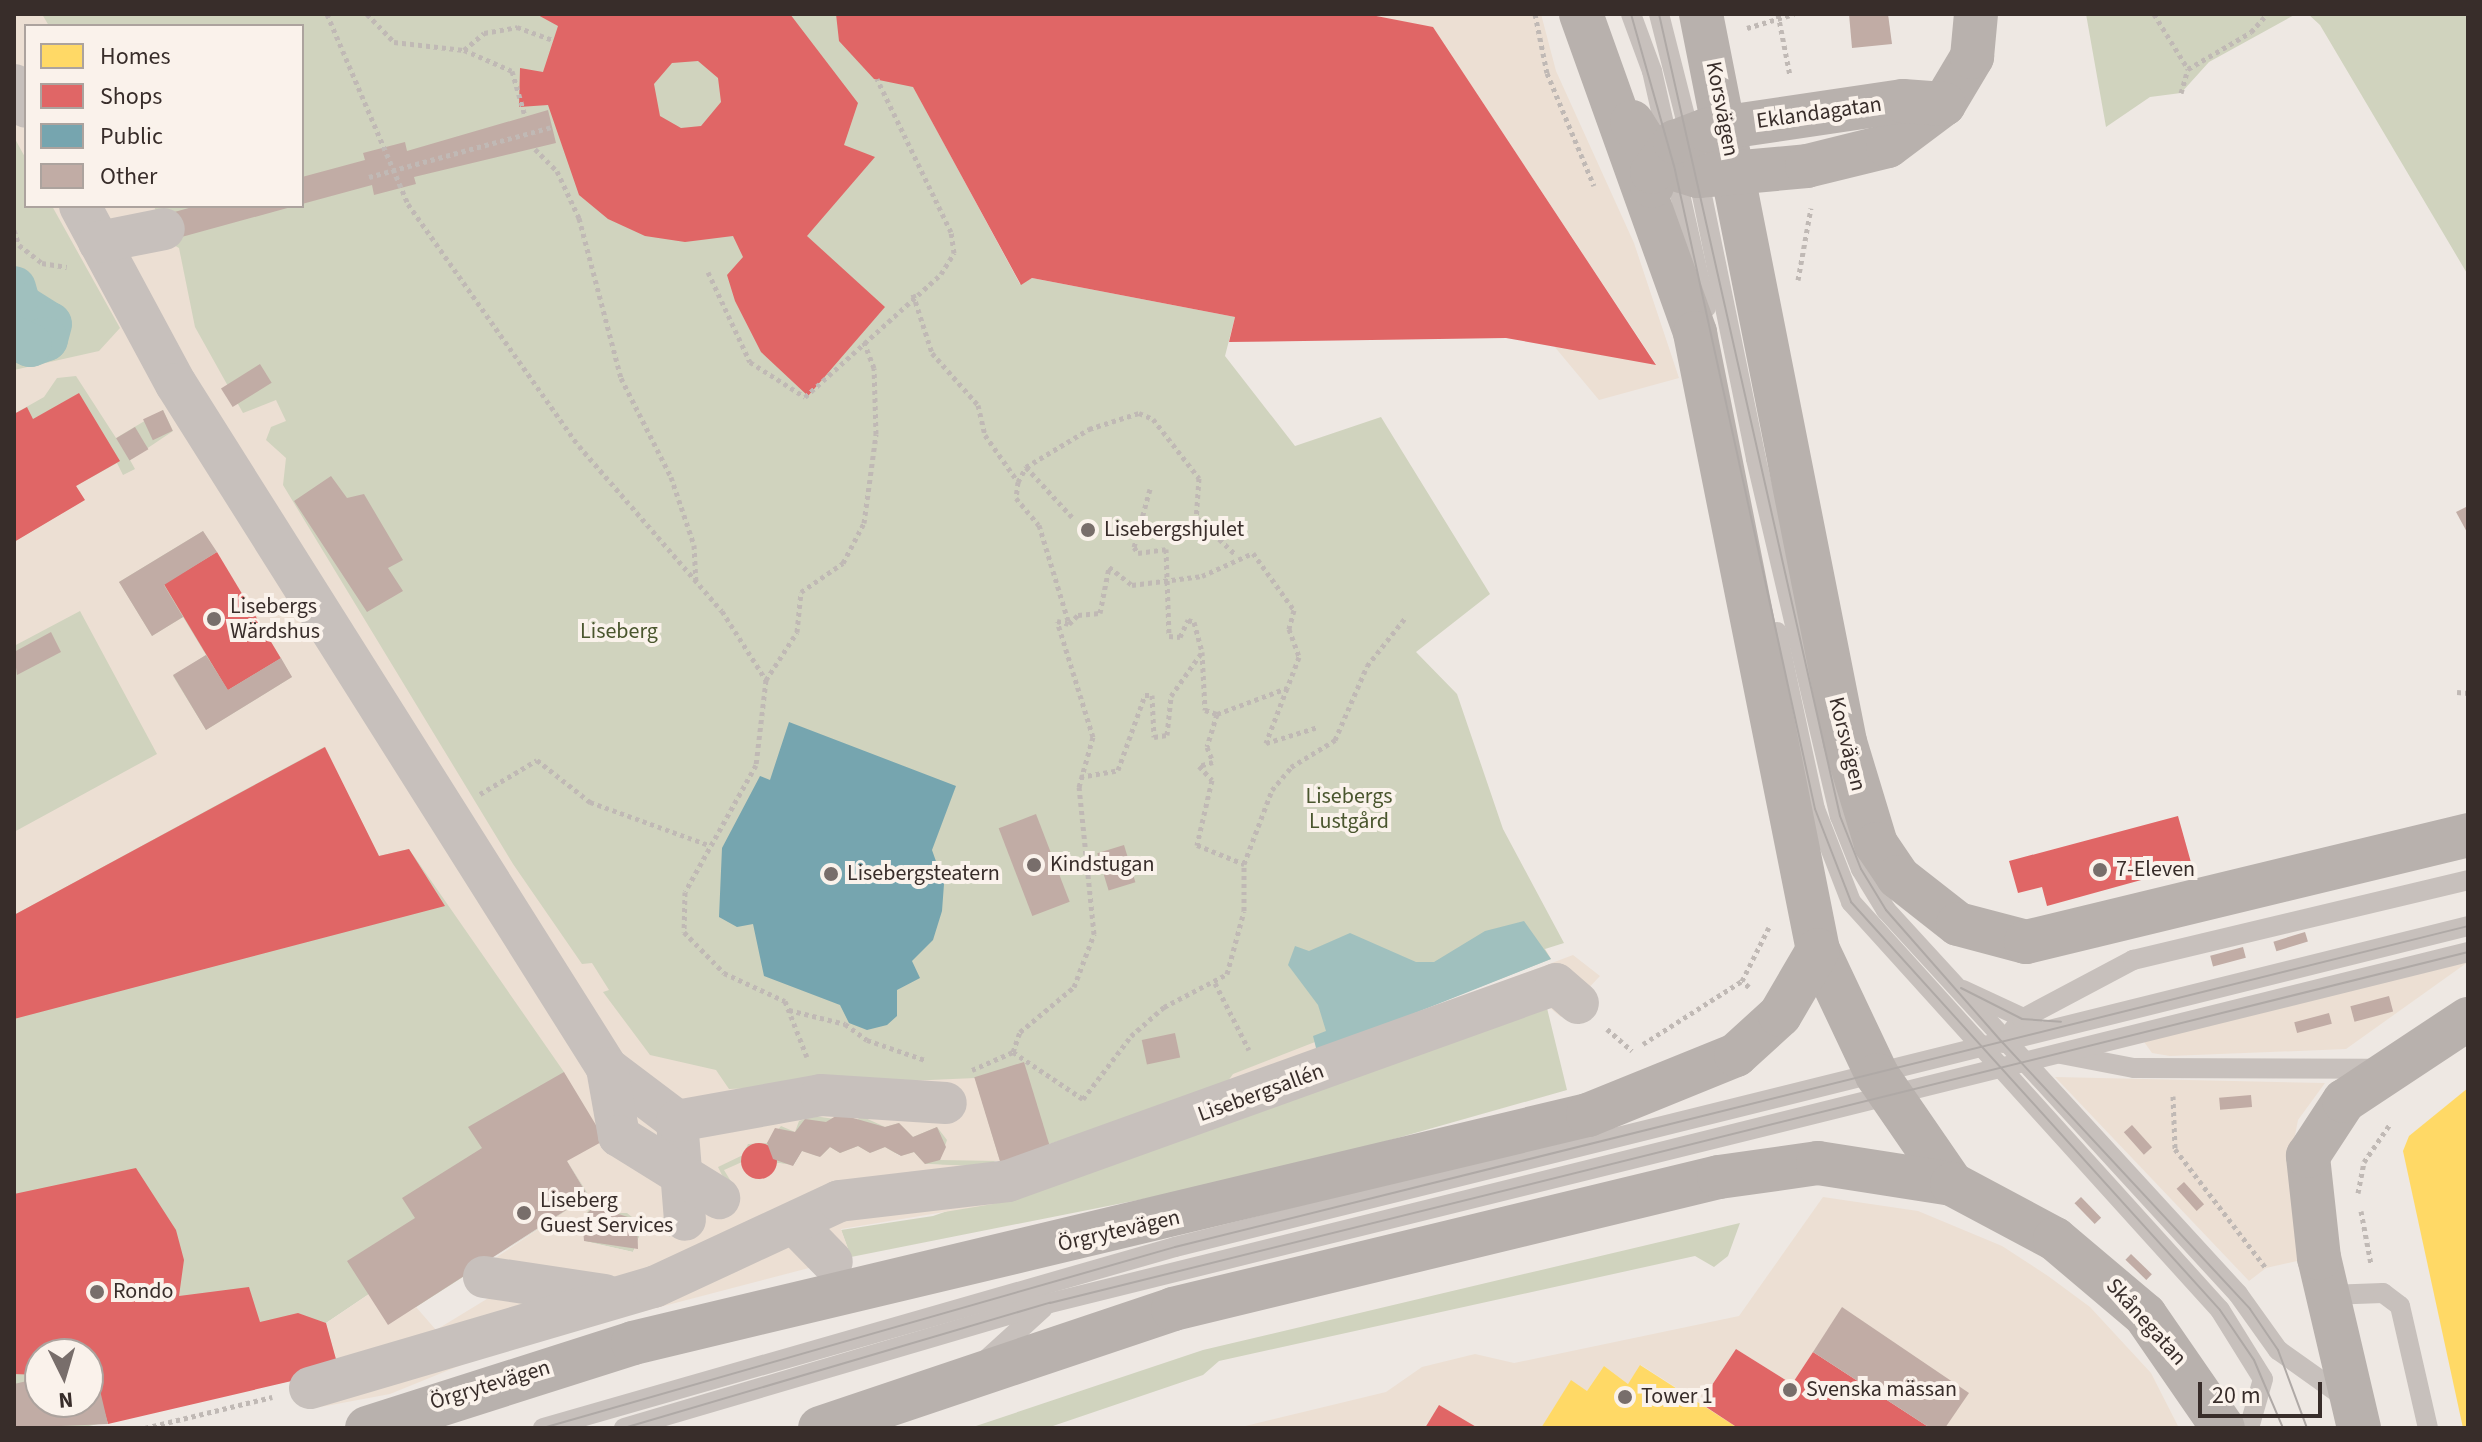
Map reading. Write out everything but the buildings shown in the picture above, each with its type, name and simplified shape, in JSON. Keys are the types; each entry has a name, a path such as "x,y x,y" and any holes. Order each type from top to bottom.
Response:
{"main road":[{"name":"Korsvägen","path":"1581,14 1695,333 1751,460 1847,796 1898,877 1958,924 2026,942 2468,835"},
{"path":"1600,14 1636,138 1693,157"},
{"name":"Korsvägen","path":"1701,14 1693,157 1751,460 1804,807 1818,950 1884,1084 1952,1184"},
{"name":"Eklandagatan","path":"1693,157 1807,166 1888,146 1944,104 1972,57 1976,14"},
{"name":"Eklandagatan","path":"1693,157 1797,116 1903,101 1944,104"},
{"path":"1653,217 1652,172 1693,157"},
{"name":"Örgrytevägen","path":"367,1428 633,1343 1068,1243 1588,1115 1708,1068 1761,1037 1798,992 1818,950"},
{"path":"2356,1416 2309,1202 2308,1156 2332,1111 2468,1019"},
{"path":"820,1428 969,1375 1173,1309 1755,1170 1843,1164 1952,1184"},
{"name":"Skånegatan","path":"1952,1184 2006,1210 2114,1282 2175,1349 2223,1428"}],"street":[{"path":"14,85 24,103"},
{"path":"161,227 84,239 176,384 460,806 607,1068 619,1136 681,1173"},
{"name":"Lisebergsallén","path":"794,1223 839,1201 946,1181 1008,1181 1166,1127 1556,984 1578,1003"},
{"path":"607,1068 677,1121 821,1095 946,1103"},
{"path":"677,1121 681,1173 732,1251"},
{"path":"310,1388 622,1306 794,1223 832,1262"},
{"path":"484,1277 622,1306"}],"lane":[{"path":"1631,14 1693,157"},
{"path":"1659,14 1693,157 1751,460"},
{"path":"1847,796 1878,896 1945,978 2238,1294 2278,1350 2356,1416"},
{"path":"1804,807 1851,902 1939,1007 2185,1267 2237,1334 2263,1379 2249,1428"},
{"path":"2003,1043 2022,1019 2133,960 2468,880"},
{"path":"624,1428 1050,1303 1884,1084 1978,1049 2468,926"},
{"path":"543,1428 1175,1247 1884,1084 1997,1068 2468,952"},
{"path":"1945,978 2022,1019 2054,1030"},
{"path":"1939,1007 2003,1043 2108,1066 2391,1069"},
{"path":"1068,1243 1175,1247"},
{"path":"2328,1295 2383,1293 2400,1306 2428,1428"},
{"path":"969,1375 1050,1303"}],"path":[{"path":"327,14 388,168 579,446 696,581 766,680"},
{"path":"367,14 394,42 464,50 512,71 525,116"},
{"path":"1778,14 1797,116"},
{"path":"1779,22 1794,14"},
{"path":"2154,14 2188,69"},
{"path":"2181,93 2188,69 2251,32 2267,14"},
{"path":"464,50 484,33 517,27 552,40"},
{"path":"708,272 750,362 805,397 863,339 913,294 941,274 954,253 951,232 877,79"},
{"path":"369,173 552,127"},
{"path":"535,149 557,171 579,218 621,378 671,477 694,545 696,581"},
{"path":"1793,290 1812,222 1807,166"},
{"path":"14,230 19,245 42,263 84,239"},
{"path":"913,294 932,353 978,405 985,435 1018,482"},
{"path":"863,339 874,368 876,434 864,523 843,563 801,592 797,632 766,680 756,765 685,892 684,932 724,973 789,1010 920,1054 946,1103 971,1070 1013,1052 1020,1032 1074,987 1094,934 1080,777 1093,737 1057,621 1069,624"},
{"path":"1069,624 1039,525 1016,498 1018,482 1026,467 1089,429 1139,413 1153,419 1199,478 1196,517 1236,555"},
{"path":"1026,467 1072,517"},
{"path":"1150,489 1134,547 1138,553 1166,549 1169,636 1180,637 1188,620 1194,622 1202,652 1200,700 1217,714"},
{"path":"1069,624 1078,615 1100,613 1109,567 1132,585 1202,576 1236,555 1253,553 1266,563 1294,610 1289,629 1299,657 1266,743 1318,727"},
{"path":"1013,1052 1083,1099 1131,1036 1164,1007 1215,983 1237,947 1244,864 1272,790 1291,767 1335,740 1367,666 1405,618"},
{"path":"1080,777 1118,770 1145,695 1152,695 1154,737 1167,735 1171,696 1202,652"},
{"path":"1217,714 1287,688"},
{"path":"2457,692 2468,693"},
{"path":"1217,714 1207,747 1213,762 1199,766 1212,780 1197,845 1244,864"},
{"path":"460,806 537,760 590,802 709,845"},
{"path":"1636,1055 1742,981"},
{"path":"1215,983 1250,1051 1263,1047"},
{"path":"789,1010 821,1095"},
{"path":"2171,1068 2175,1149 2266,1268"},
{"path":"2367,1251 2358,1194 2364,1162 2394,1120"},
{"path":"145,1428 310,1388"}],"green space":[{"name":"Liseberg","path":"14,14 874,14 1020,284 1032,278 1235,317 1225,356 1295,446 1381,417 1490,594 1416,652 1457,694 1503,829 1564,943 1545,949 1551,959 1223,1088 978,1167 925,1164 889,1151 811,1157 802,1151 793,1166 778,1163 760,1180 742,1163 738,1193 669,1237 659,1220 642,1230 633,1252 584,1241 585,1199 496,1256 588,1196 567,1161 479,1267 388,1325 369,1294 326,1323 339,1370 80,1428 39,1428 14,1415"},
{"path":"2086,14 2296,14 2209,62 2181,93 2150,97 2106,127"},
{"path":"2308,14 2468,14 2468,275 2320,25"},
{"path":"1546,1004 1567,1090 1274,1173 851,1257 841,1230 933,1216"},
{"path":"1740,1223 1728,1256 1714,1267 1695,1256 1219,1361 1203,1375 1047,1428 970,1428 1203,1350"}],"shaded area":[{"path":"14,14 42,14 48,24 24,24 24,155 14,137"},
{"path":"1366,14 1541,14 1556,71 1634,243 1679,378 1599,400 1554,346 1656,364 1433,28"},
{"path":"53,208 155,208 167,241 179,248 195,327 243,413 276,400 286,421 271,427 266,440 286,458 283,485 513,864 582,964 592,963 609,990 603,992 650,1055 716,1070 729,1089 975,1078 1000,1161 940,1160 947,1140 937,1127 913,1137 899,1123 885,1127 861,1116 855,1122 814,1116 799,1121 795,1132 781,1126 767,1143 748,1144 743,1155 718,1167 724,1179 663,1218 643,1226 627,1213 600,1213 567,1161 564,1072 409,849 379,856 324,747 14,915 14,832 157,754 80,611 14,646 14,542 84,500 76,486 117,463 123,475 135,469 130,460 173,431 163,410 116,438 76,376 57,378 44,397 14,414 14,370 99,351 120,328","holes":["203,531 292,677 206,730 173,676 206,655 183,617 152,636 119,582"]},
{"path":"1573,955 1600,976 1561,1017 1545,1004 993,1204 841,1229 851,1257 503,1348 390,1394 315,1408 339,1370 326,1323 369,1294 416,1307 436,1330 495,1294 479,1269 585,1198 591,1207 582,1219 584,1241 633,1252 642,1230 659,1220 669,1237 738,1193 724,1170 742,1162 760,1180 778,1163 794,1165 802,1151 820,1157 830,1147 840,1153 858,1146 870,1153 885,1147 900,1156 914,1152 925,1164 1001,1167 1223,1088 1233,1074 1315,1042 1318,1051"},
{"path":"2468,962 2346,1049 2170,1056 2152,1053 2142,1039"},
{"path":"2055,1077 2325,1083 2298,1120 2291,1156 2306,1259 2266,1268 2249,1281"},
{"path":"1823,1197 1918,1211 2002,1246 2090,1307 2151,1373 2179,1428 1930,1428 1813,1352 1792,1384 1736,1349 1700,1403 1641,1365 1628,1384 1604,1366 1587,1391 1571,1381 1541,1428 1237,1428 1386,1392 1422,1367 1475,1354 1514,1363 1739,1316"}],"water":[{"path":"1524,921 1551,959 1317,1052 1313,1036 1326,1031 1318,1005 1288,965 1295,946 1309,951 1350,933 1416,962 1434,962 1485,931"}],"waterway":[{"path":"14,288 19,305 50,324 46,339 30,345 14,338"}],"tram line":[{"path":"1631,14 1675,170 1815,809 1851,902 2220,1310 2254,1360 2283,1428"},
{"path":"1659,14 1840,816 1861,869 1886,910 2003,1043 2250,1309 2278,1350 2307,1428"},
{"path":"543,1428 1175,1247 2468,926"},
{"path":"624,1428 1050,1303 2468,952"},
{"path":"1961,988 2022,1019 2061,1022"}],"place":[{"name":"Lisebergshjulet","path":"1088,530"},
{"name":"Lisebergs Wärdshus","path":"214,619"},
{"name":"Kindstugan","path":"1034,865"},
{"name":"7-Eleven","path":"2100,870"},
{"name":"Lisebergsteatern","path":"831,874"},
{"name":"Liseberg Guest Services","path":"524,1213"},
{"name":"Rondo","path":"97,1292"},
{"name":"Svenska mässan","path":"1790,1390"},
{"name":"Tower 1","path":"1625,1397"}],"park label":[{"name":"Lisebergs Lustgård","path":"1349,808"}]}
